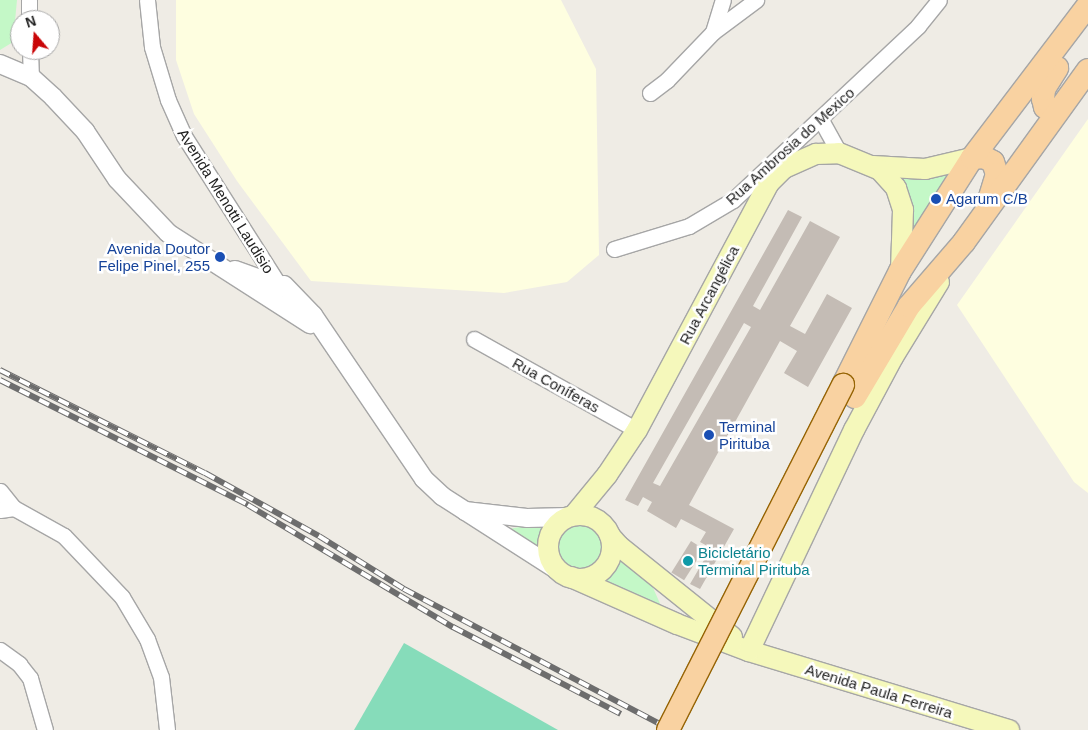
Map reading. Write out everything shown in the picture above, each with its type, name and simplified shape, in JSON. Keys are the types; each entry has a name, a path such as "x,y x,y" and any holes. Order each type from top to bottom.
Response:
{"main road":[{"path":"1056,112 1045,107 1044,89 1076,39 1083,12"},
{"path":"686,730 849,391 900,271 972,158 1083,12"},
{"path":"606,530 612,553 604,568 588,578 566,575 550,559 549,540 558,524 572,516 585,515 606,530 619,546 749,651 854,430 893,357 964,242 1088,70"},
{"path":"839,153 870,166 889,178 901,199 905,230 900,271"},
{"name":"Rua Arcangélica","path":"572,516 608,475 637,430 769,183 784,168 816,154 839,153"},
{"path":"870,166 925,169 984,157 992,162 997,174 996,186 979,221"},
{"path":"668,730 849,391 909,306 964,242"},
{"name":"Rua Arcangélica","path":"606,530 608,475"},
{"name":"Avenida Paula Ferreira","path":"566,575 676,624 749,651 1009,730"}],"street":[{"name":"Avenida Menotti Laudisio","path":"147,0 152,47 168,100 184,136 280,293"},
{"path":"713,32 723,0"},
{"path":"650,93 667,80 713,32 756,0"},
{"name":"Rua Ambrosia do Mexico","path":"614,249 689,226 733,200 766,166 821,120 918,26 939,0"},
{"path":"30,60 31,77"},
{"path":"0,64 31,77 85,131 116,179 143,210 168,233 227,268 280,293 324,331 424,479 460,510 566,575"},
{"path":"821,120 839,153"},
{"path":"733,200 762,197"},
{"name":"Rua Coníferas","path":"474,339 637,430"},
{"path":"0,491 7,509 64,536 122,598 147,639 161,677 167,730"},
{"path":"460,510 527,518 572,516"},
{"path":"0,650 19,664 30,678 45,730"}],"shaded area":[{"path":"176,0 561,0 596,69 599,255 567,282 504,293 311,281 237,181 194,114 176,60"},
{"path":"1088,119 1088,493 1074,482 957,305"}],"green space":[{"path":"0,0 17,0 16,10 10,10 10,44 0,50"},
{"path":"954,169 908,252 899,174"},
{"path":"559,519 549,529 545,555 509,529"},
{"path":"575,520 585,520 598,527 605,540 605,550 598,563 585,570 575,570 566,566 559,559 555,550 555,540 559,531 566,524"},
{"path":"619,550 650,581 662,608 590,579 607,569"},
{"path":"404,643 558,730 354,730"}],"building":[{"name":"Terminal Pirituba","path":"788,210 802,217 753,306 760,310 810,221 840,237 790,326 805,334 827,294 852,308 808,387 784,373 797,351 780,341 689,505 734,529 700,589 690,584 711,548 700,542 706,532 681,519 676,528 647,511 652,502 643,497 638,506 625,500","holes":["744,323 751,327 660,486 653,483"]},
{"name":"Bicicletário Terminal Pirituba","path":"691,541 704,549 684,580 671,572"}],"railway":[{"path":"0,370 205,473 319,536 404,589 671,730"},
{"path":"0,380 248,505 453,627 621,714"}],"place":[{"name":"Agarum C/B","path":"936,199"},
{"name":"Avenida Doutor Felipe Pinel, 255","path":"220,257"},
{"name":"Terminal Pirituba","path":"709,435"},
{"name":"Bicicletário Terminal Pirituba","path":"688,561"}]}
